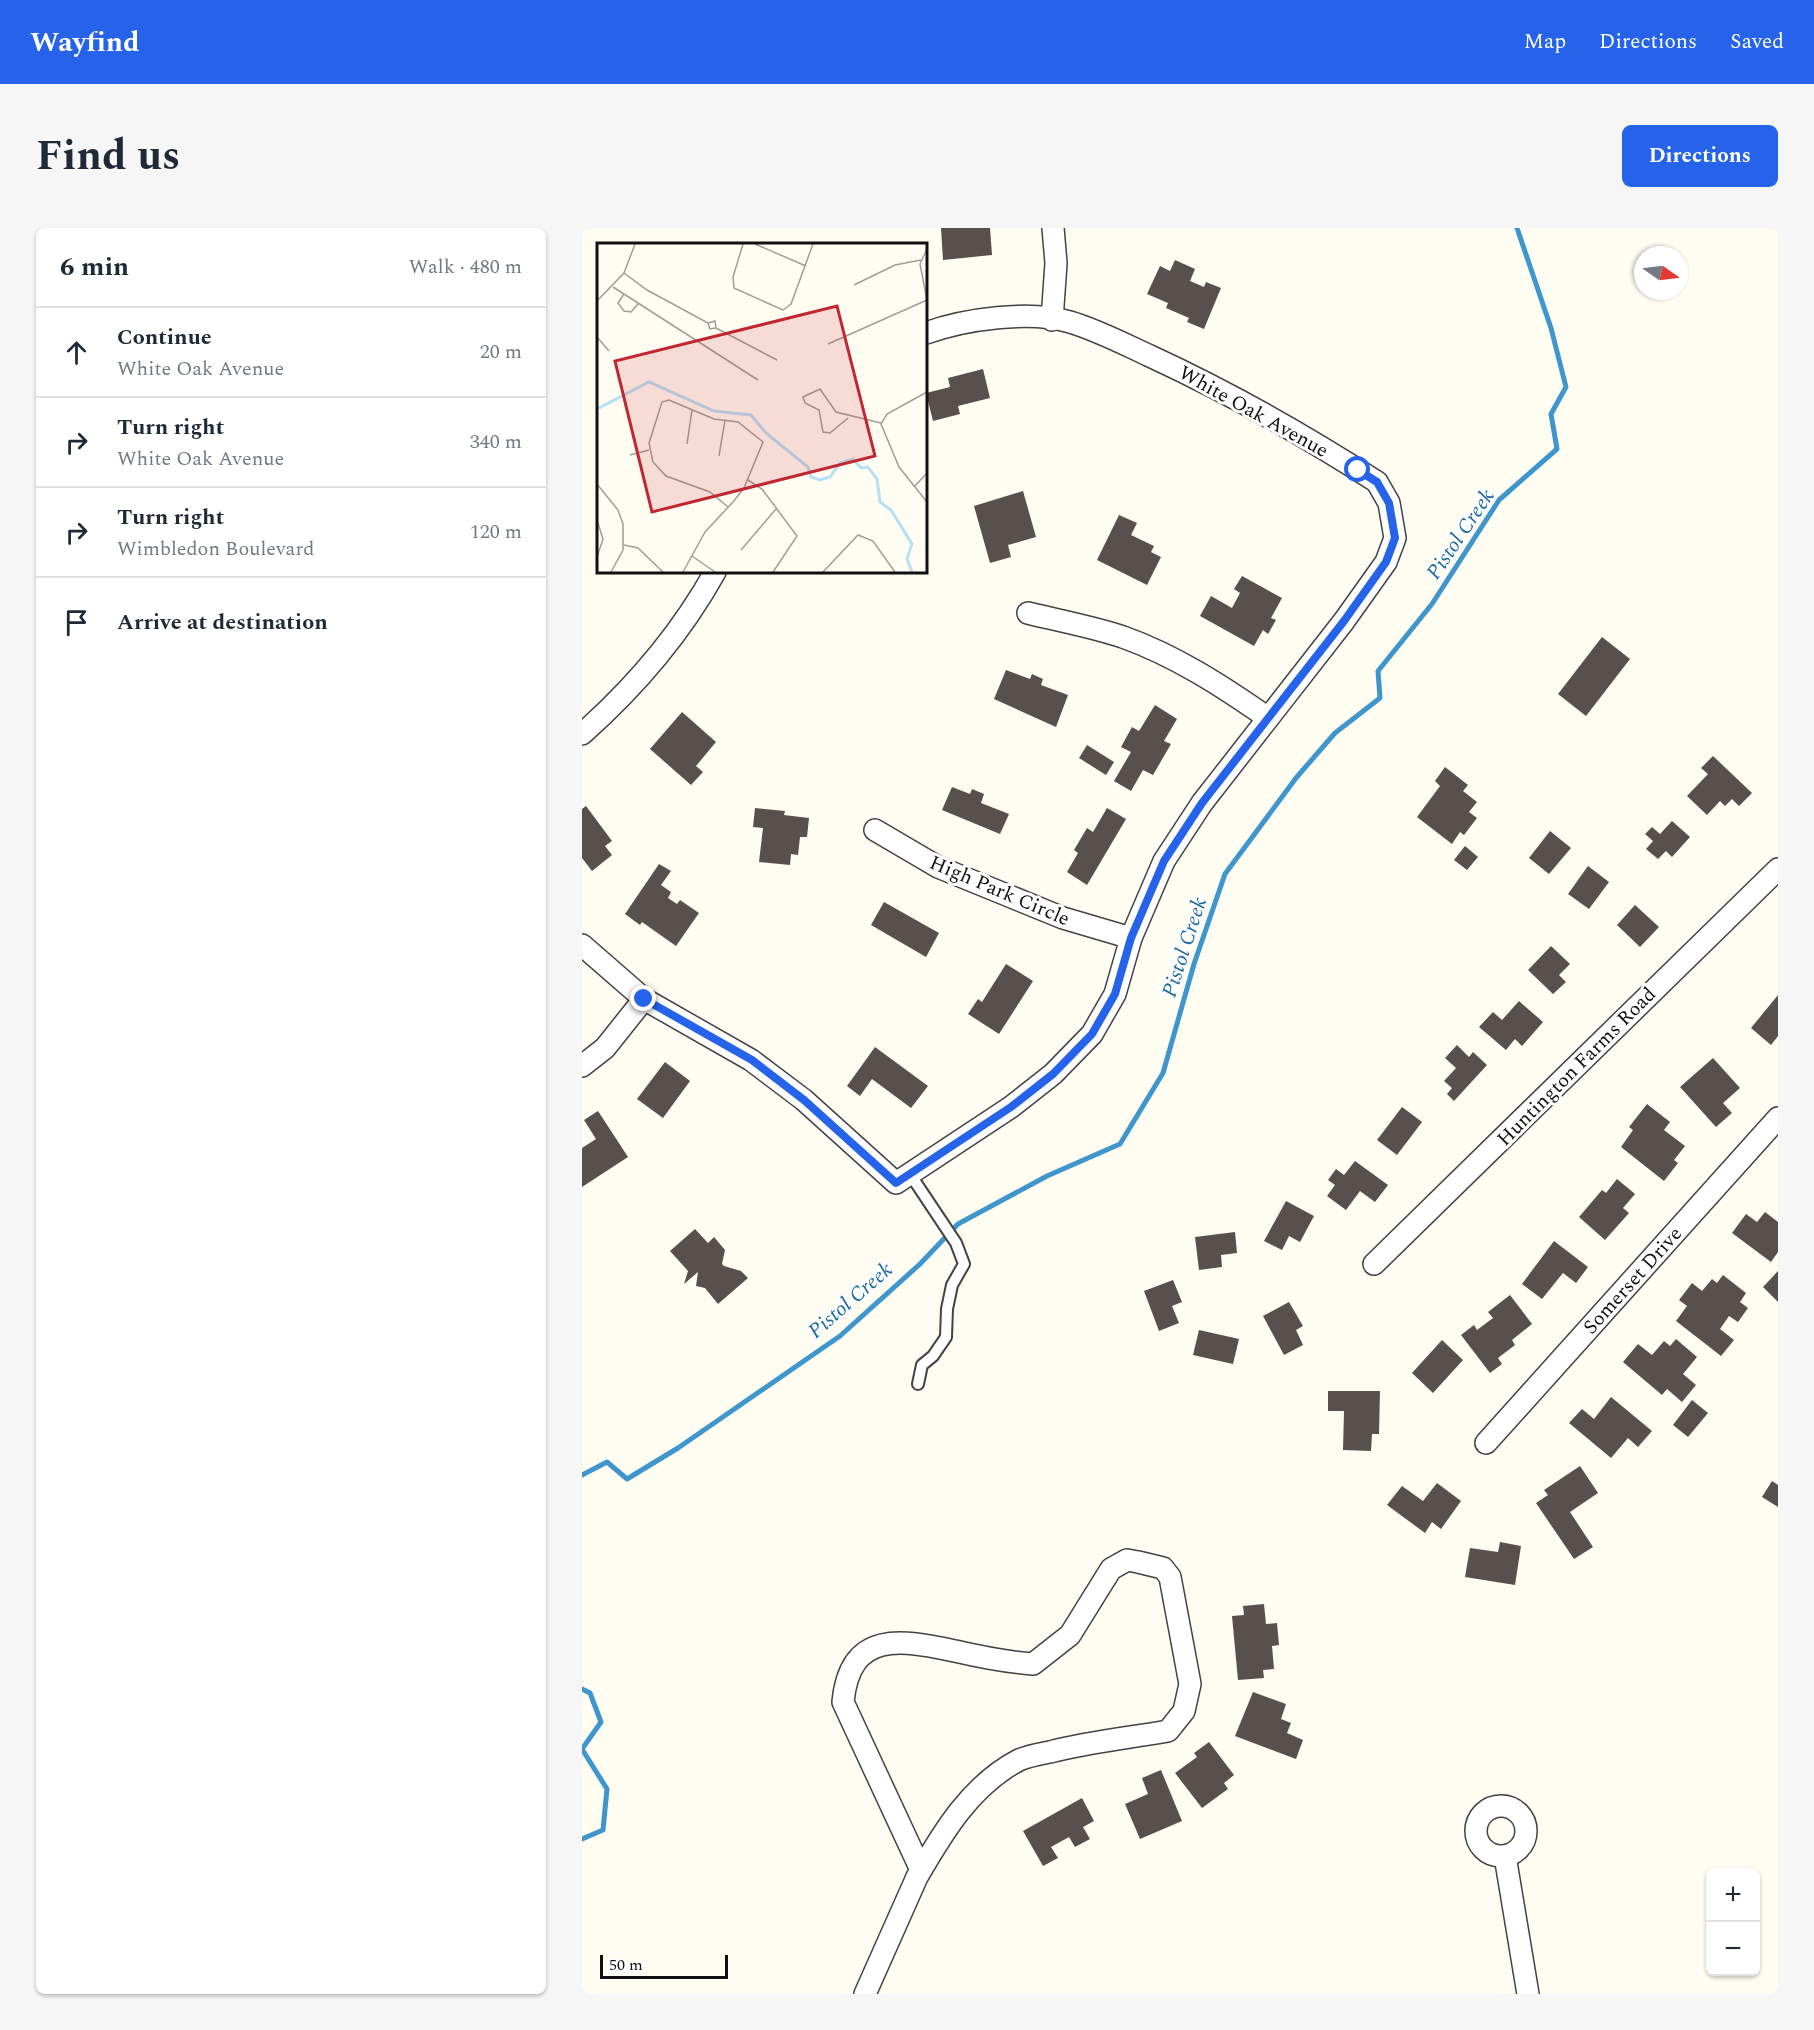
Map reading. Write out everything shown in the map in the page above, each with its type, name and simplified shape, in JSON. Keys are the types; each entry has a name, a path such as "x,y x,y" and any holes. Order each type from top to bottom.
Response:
{"street":[{"path":"1052,320 1056,263 1053,228"},
{"name":"White Oak Avenue","path":"903,1179 1011,1107 1053,1074 1092,1034 1115,994 1131,938 1164,861 1202,803 1386,562 1395,538 1389,503 1377,482 1206,382 1105,335 1068,321 1022,317 954,323 927,333"},
{"path":"582,734 624,697 699,602 715,573"},
{"path":"1029,613 1122,637 1162,653 1215,681 1268,718"},
{"name":"High Park Circle","path":"875,830 938,867 1063,918 1131,938"},
{"name":"Huntington Farms Road","path":"1374,1264 1778,868"},
{"path":"582,945 644,999 752,1060 903,1179"},
{"path":"582,1066 605,1048 644,999"},
{"name":"Somerset Drive","path":"1486,1443 1778,1118"},
{"path":"865,1994 921,1870 941,1834 985,1783 1020,1760 1076,1745 1168,1731 1184,1712 1190,1684 1170,1577 1162,1568 1127,1560 1111,1569 1070,1635 1033,1664 897,1641 870,1649 862,1655 851,1671 845,1687 843,1702 921,1870"},
{"path":"1505,1856 1528,1994"}],"lane":[{"path":"903,1179 956,1242 964,1264 952,1285 946,1309 946,1337 933,1356 921,1365 918,1384"}],"building":[{"path":"941,228 990,228 992,255 943,260"},
{"path":"1175,260 1195,269 1190,281 1204,287 1206,282 1221,288 1204,329 1187,322 1189,318 1166,308 1168,303 1147,294 1160,266 1170,271"},
{"path":"983,369 990,398 958,406 960,414 933,421 927,393 950,387 948,378"},
{"path":"1023,491 1036,537 1008,545 1011,557 990,563 974,506"},
{"path":"1119,515 1137,523 1131,535 1154,546 1151,552 1161,557 1147,585 1097,560"},
{"path":"1242,576 1282,598 1271,618 1276,620 1268,634 1263,630 1254,646 1200,616 1211,596 1232,608 1240,593 1234,589"},
{"path":"1602,637 1630,659 1586,716 1558,694"},
{"path":"1006,670 1030,679 1032,674 1043,679 1041,685 1068,695 1056,727 994,699"},
{"path":"1155,705 1177,719 1164,741 1171,744 1153,775 1143,770 1131,791 1114,781 1131,752 1121,747 1132,727 1139,731"},
{"path":"682,712 716,742 696,766 703,772 691,785 650,749"},
{"path":"1087,745 1114,762 1106,775 1079,758"},
{"path":"1713,756 1752,793 1739,806 1732,799 1725,806 1720,801 1707,815 1687,796 1708,774 1701,768"},
{"path":"1445,767 1468,785 1463,791 1477,802 1469,812 1477,818 1464,835 1460,832 1452,844 1417,817 1440,786 1435,781"},
{"path":"952,787 970,794 972,789 984,794 981,803 1009,814 1000,834 942,810"},
{"path":"586,806 612,841 605,846 612,855 592,871 582,858 582,809"},
{"path":"755,808 785,811 784,815 809,818 807,837 800,837 798,855 791,854 790,865 759,862 763,828 753,827"},
{"path":"1107,808 1126,819 1087,885 1067,872 1078,853 1074,850 1087,828 1093,832"},
{"path":"1672,821 1690,837 1672,857 1666,851 1658,859 1646,849 1653,841 1645,834 1652,827 1660,834"},
{"path":"1550,831 1571,848 1549,874 1529,858"},
{"path":"1465,846 1478,857 1467,870 1454,860"},
{"path":"659,864 671,871 661,885 671,892 668,898 677,904 680,900 699,913 676,946 642,922 640,925 625,914"},
{"path":"1588,866 1609,882 1589,909 1568,894"},
{"path":"884,902 939,933 926,957 871,925"},
{"path":"1635,905 1659,927 1640,947 1617,925"},
{"path":"1551,946 1570,964 1559,975 1566,982 1553,994 1528,970"},
{"path":"1006,964 1033,981 999,1034 968,1014 978,999 982,1002"},
{"path":"1778,995 1778,1036 1771,1045 1751,1028"},
{"path":"1519,1001 1543,1022 1522,1046 1515,1039 1506,1050 1479,1027 1493,1012 1502,1020"},
{"path":"1457,1045 1469,1057 1473,1052 1487,1065 1454,1101 1447,1094 1452,1088 1444,1081 1456,1068 1445,1058"},
{"path":"875,1047 928,1086 911,1108 872,1079 860,1096 847,1086"},
{"path":"1713,1058 1740,1088 1723,1103 1732,1113 1716,1127 1680,1087"},
{"path":"665,1062 690,1081 663,1118 637,1099"},
{"path":"1647,1104 1670,1122 1664,1130 1685,1146 1674,1160 1678,1163 1664,1181 1621,1147 1633,1130 1629,1127"},
{"path":"1402,1107 1422,1122 1397,1155 1377,1140"},
{"path":"598,1111 628,1157 582,1187 582,1148 596,1139 584,1120"},
{"path":"1355,1161 1388,1185 1375,1202 1360,1191 1346,1210 1327,1196 1335,1185 1328,1180 1336,1169 1344,1175"},
{"path":"1617,1179 1635,1194 1623,1208 1629,1213 1605,1240 1579,1217 1602,1190 1606,1193"},
{"path":"1286,1201 1314,1216 1300,1242 1289,1236 1282,1250 1264,1241"},
{"path":"1765,1212 1778,1222 1778,1252 1771,1262 1732,1233 1746,1214 1757,1222"},
{"path":"695,1229 708,1243 714,1237 725,1250 722,1264 724,1266 741,1271 748,1278 718,1304 705,1288 696,1286 698,1272 684,1284 688,1271 670,1251"},
{"path":"1235,1232 1237,1253 1221,1255 1222,1267 1199,1270 1195,1237"},
{"path":"1554,1241 1588,1267 1576,1283 1563,1273 1542,1299 1522,1284"},
{"path":"1778,1271 1778,1302 1763,1287"},
{"path":"1723,1275 1746,1293 1740,1302 1748,1308 1738,1322 1729,1316 1720,1329 1734,1340 1721,1356 1676,1321 1687,1306 1679,1300 1692,1283 1702,1291 1712,1279 1717,1283"},
{"path":"1173,1280 1182,1302 1172,1306 1179,1323 1159,1331 1144,1291"},
{"path":"1510,1295 1532,1324 1512,1340 1515,1345 1498,1358 1502,1364 1490,1373 1461,1335 1474,1325 1477,1330 1493,1318 1488,1312"},
{"path":"1289,1302 1303,1326 1296,1330 1303,1345 1284,1355 1263,1316"},
{"path":"1199,1330 1239,1339 1233,1364 1193,1355"},
{"path":"1676,1339 1697,1357 1683,1374 1696,1385 1682,1402 1667,1389 1662,1395 1623,1362 1638,1344 1652,1355 1664,1341 1670,1346"},
{"path":"1442,1340 1463,1360 1433,1393 1412,1373"},
{"path":"1328,1391 1380,1391 1379,1434 1372,1434 1371,1451 1343,1450 1344,1411 1328,1411"},
{"path":"1611,1397 1652,1431 1638,1447 1628,1438 1611,1458 1569,1423 1582,1409 1594,1419"},
{"path":"1692,1400 1708,1413 1688,1437 1673,1425"},
{"path":"1580,1466 1598,1493 1570,1512 1593,1547 1574,1559 1536,1503 1548,1495 1544,1490"},
{"path":"1772,1481 1778,1485 1778,1507 1762,1497"},
{"path":"1437,1483 1461,1501 1441,1529 1432,1522 1425,1533 1387,1505 1402,1486 1423,1501"},
{"path":"1500,1542 1521,1546 1515,1585 1465,1577 1470,1548 1498,1552"},
{"path":"1264,1604 1266,1624 1277,1623 1279,1645 1272,1646 1274,1669 1263,1670 1264,1678 1238,1680 1232,1616 1244,1615 1243,1606"},
{"path":"1253,1692 1286,1704 1281,1719 1291,1723 1287,1733 1303,1740 1296,1759 1235,1736"},
{"path":"1209,1742 1234,1775 1224,1783 1228,1789 1202,1808 1175,1773 1197,1757 1194,1753"},
{"path":"1161,1770 1182,1821 1140,1839 1125,1804 1148,1794 1142,1778"},
{"path":"1082,1798 1094,1821 1083,1827 1090,1839 1075,1847 1069,1837 1051,1847 1058,1858 1043,1866 1023,1831"}],"waterway":[{"name":"Pistol Creek","path":"582,1475 607,1462 627,1479 678,1448 840,1336 920,1264 958,1224 1047,1176 1120,1144 1163,1073 1194,964 1225,874 1296,778 1335,733 1380,698 1378,671 1432,604 1499,500 1557,449 1551,414 1566,387 1551,328 1517,228"},
{"name":"Pistol Creek","path":"582,1689 590,1693 601,1722 582,1749 607,1789 603,1830 582,1839"}],"route":[{"path":"644,999 752,1060 804,1100 896,1183 1011,1107 1053,1074 1092,1034 1115,994 1131,938 1164,861 1202,803 1344,621 1386,562 1395,538 1389,503 1377,482 1358,470"}]}
